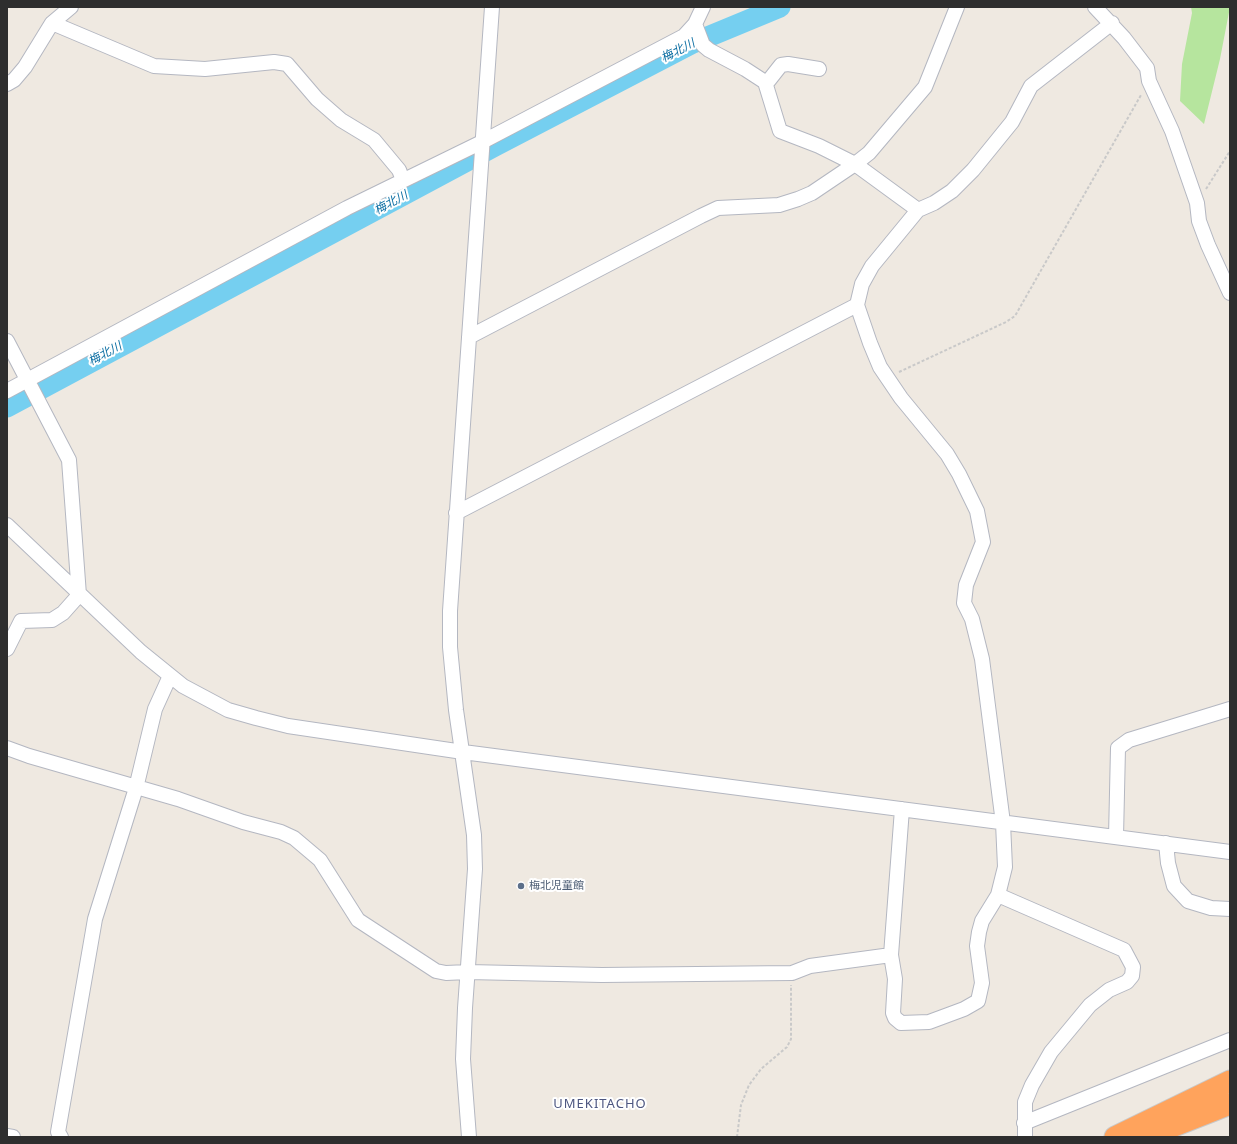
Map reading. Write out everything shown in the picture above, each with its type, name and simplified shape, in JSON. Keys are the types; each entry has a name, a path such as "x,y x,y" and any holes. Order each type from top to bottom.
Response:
{"highway":[{"path":"1116,1137 1230,1081"},
{"path":"1116,1137 1230,1092"},
{"path":"1147,1137 1230,1104"},
{"path":"1147,1137 1230,1110"}],"street":[{"path":"7,84 14,80 25,67 52,23 71,7"},
{"path":"469,1137 463,1059 475,869 474,835 456,710 450,646 451,590 492,7"},
{"path":"7,391 403,180 482,142 684,36 696,27 703,7"},
{"path":"469,337 718,208 778,205 798,199 812,193 855,164 869,153 925,87 957,7"},
{"path":"1095,7 1112,23 1146,68 1149,81 1172,131 1197,203 1199,221 1208,245 1230,293"},
{"path":"52,23 154,66 206,69 274,62 287,64 316,99 341,120 374,140 399,170 403,180"},
{"path":"902,810 891,955 895,980 893,1013 895,1018 900,1023 929,1022 964,1009 978,1001 982,983 977,946 979,932 982,921 998,896 1005,866 1003,823 982,659 972,619 964,603 966,585 983,542 977,511 959,474 947,454 901,398 880,367 857,305 862,284 872,266 918,210 934,203 952,190 973,170 1012,122 1031,86 1112,23"},
{"path":"696,27 703,45 709,50 745,69 766,84 780,131 819,146 855,164 918,210"},
{"path":"766,84 781,65 788,64 819,69"},
{"path":"456,513 857,305"},
{"path":"7,341 69,460 80,595 63,613 52,620 14,620 7,649"},
{"path":"7,525 141,652 170,676 197,695 228,710 256,718 288,726 463,752 1230,852"},
{"path":"61,1137 58,1132 95,919 136,788 154,709 170,676"},
{"path":"1116,838 1118,748 1129,740 1230,708"},
{"path":"7,748 136,788 178,799 243,822 281,832 294,838 320,860 358,920 369,929 436,971 446,973 468,972 602,975 792,973 810,966 891,955"},
{"path":"1166,843 1168,863 1174,886 1188,901 1211,908 1230,909"},
{"path":"998,896 1124,950 1133,967 1132,976 1127,982 1108,990 1090,1005 1051,1052 1032,1085 1025,1102 1025,1130 1230,1040"},
{"path":"7,1136 13,1137"}],"path":[{"path":"887,377 1016,316 1149,81"},
{"path":"1197,203 1230,151"},
{"path":"737,1137 741,1105 750,1085 761,1069 787,1047 791,1039 792,973"}],"green space":[{"path":"1191,7 1230,7 1220,59 1204,124 1180,101 1182,64 1192,13"}],"waterway":[{"name":"梅北川","path":"7,407 495,146 693,43 780,7"}],"place":[{"name":"梅北児童館","path":"521,886"}],"district":[{"name":"UMEKITACHO","path":"600,1104"}]}
